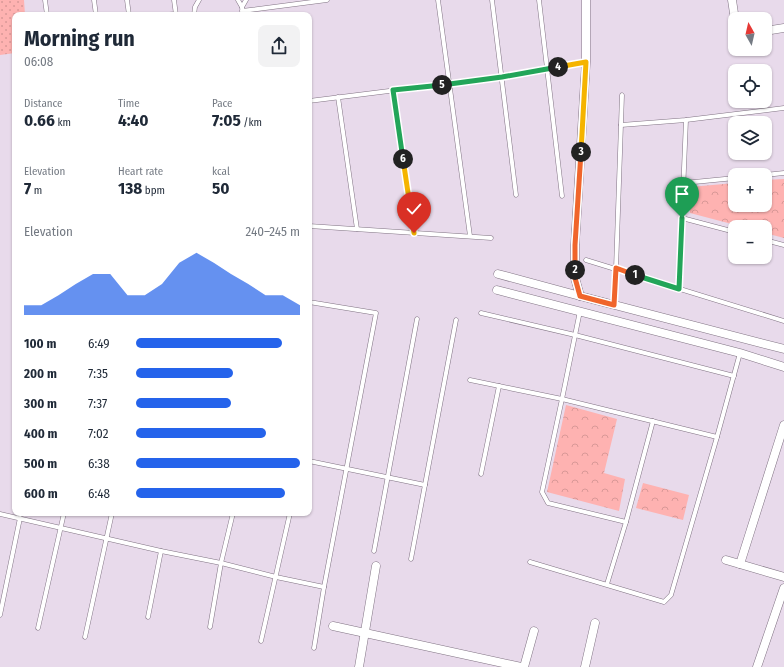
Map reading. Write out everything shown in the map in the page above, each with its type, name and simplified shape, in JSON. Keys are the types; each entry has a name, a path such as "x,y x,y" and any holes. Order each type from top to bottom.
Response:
{"street":[{"path":"580,296 575,278 575,245 586,62 586,0"},
{"path":"732,0 734,12"},
{"path":"772,29 784,28"},
{"path":"498,274 784,349"},
{"path":"497,290 740,353 784,367"},
{"path":"740,564 782,438 784,424"},
{"path":"726,560 784,577"},
{"path":"359,667 376,566"},
{"path":"757,667 784,588"},
{"path":"585,667 595,623"},
{"path":"333,626 521,667"},
{"path":"524,667 534,630"}],"lane":[{"path":"45,0 47,12"},
{"path":"94,0 96,12"},
{"path":"127,0 129,12"},
{"path":"174,0 176,12"},
{"path":"194,12 195,6 199,0"},
{"path":"238,0 242,11"},
{"path":"242,11 246,0"},
{"path":"242,11 326,0"},
{"path":"438,0 470,236"},
{"path":"492,0 516,195"},
{"path":"539,0 562,196"},
{"path":"312,101 502,77 586,62"},
{"path":"393,90 414,233"},
{"path":"614,305 622,95"},
{"path":"338,97 357,229"},
{"path":"621,125 686,120 784,108"},
{"path":"679,289 686,120"},
{"path":"772,174 784,173"},
{"path":"684,183 728,179"},
{"path":"682,218 728,230"},
{"path":"312,226 490,238"},
{"path":"772,242 784,245"},
{"path":"586,260 784,321"},
{"path":"312,302 376,313 324,587 314,648"},
{"path":"580,311 542,492 548,503 626,522"},
{"path":"481,313 575,335 734,376"},
{"path":"374,551 417,319"},
{"path":"412,560 456,320"},
{"path":"530,562 664,602 671,595 740,353"},
{"path":"470,380 717,437"},
{"path":"481,474 499,386"},
{"path":"607,584 626,522 653,421"},
{"path":"312,462 426,485"},
{"path":"0,514 324,587"},
{"path":"38,628 63,516"},
{"path":"85,637 111,516"},
{"path":"210,627 221,563 232,516"},
{"path":"261,641 289,516"},
{"path":"0,615 20,518"},
{"path":"148,617 161,551"}],"green space":[{"path":"0,0 24,0 25,12 12,12 12,53 0,55"},
{"path":"784,179 784,238 772,235 772,220 728,220 728,223 690,213 690,187 728,184 728,212 772,212 772,180"},
{"path":"566,405 617,419 604,473 625,479 619,511 547,492"},
{"path":"643,483 689,495 683,520 636,508"}],"route":[{"path":"414,233 393,90 502,77 586,62 575,245 575,278 580,296 614,305 616,268 679,289 682,218"}]}
